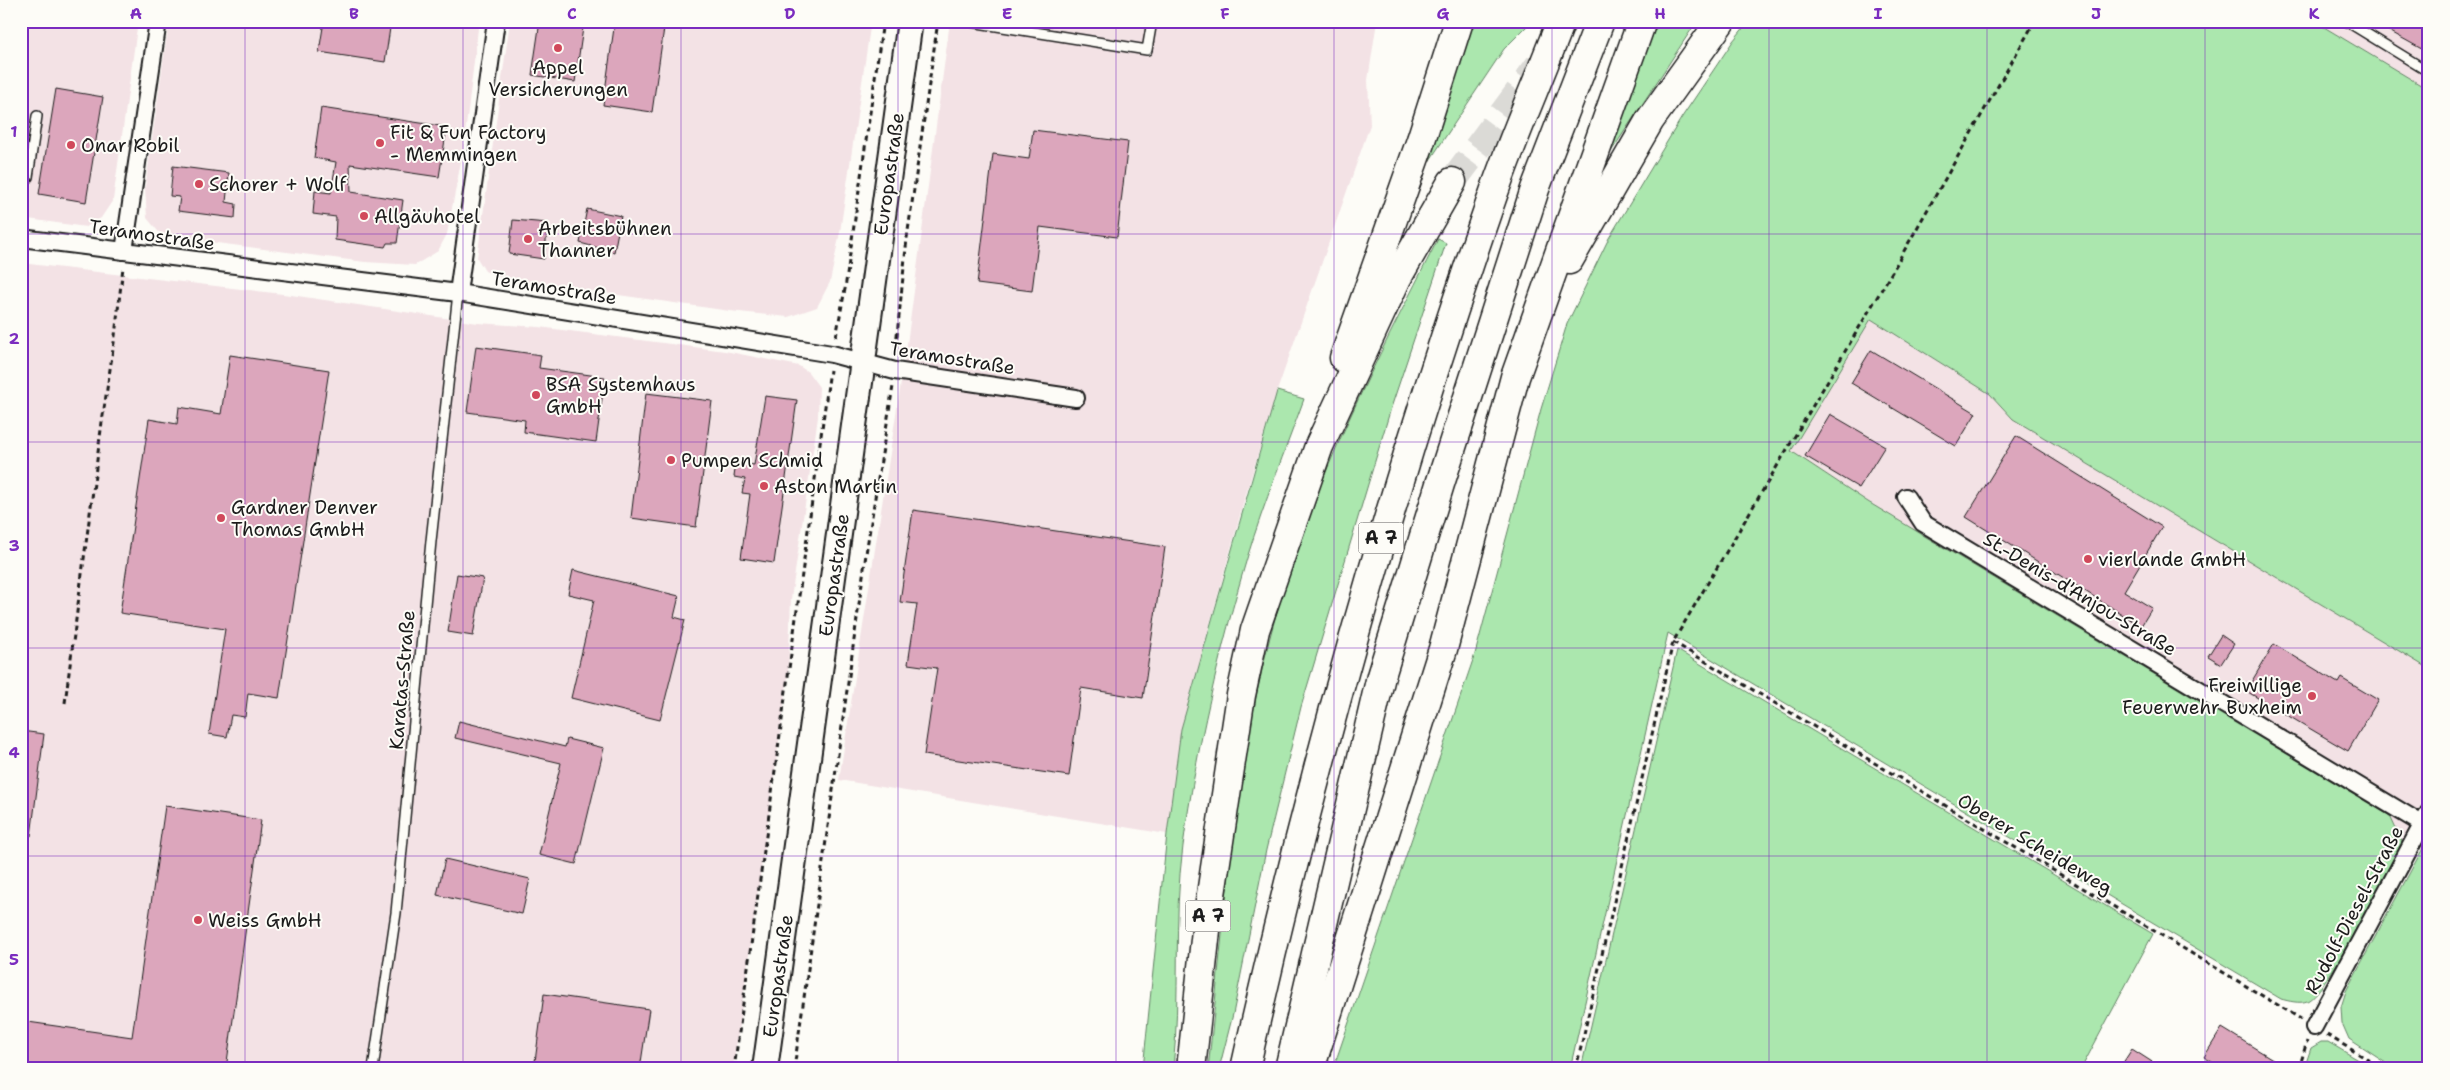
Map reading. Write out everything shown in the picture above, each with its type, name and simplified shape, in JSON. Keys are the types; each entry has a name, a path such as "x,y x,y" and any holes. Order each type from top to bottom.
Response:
{"highway":[{"name":"A 7","path":"1191,1069 1207,921 1241,696 1254,630 1319,446 1350,334 1421,140 1459,21"},
{"name":"A 7","path":"1245,1069 1269,962 1345,664 1398,482 1494,193 1562,21"},
{"name":"A 7","path":"1289,1069 1381,676 1440,484 1535,189 1600,21"},
{"path":"1310,1069 1433,684 1513,386 1642,21"},
{"path":"1536,317 1650,120 1721,21"},
{"name":"A 7","path":"1319,446 1397,278 1452,182"}],"main road":[{"name":"Europastraße","path":"764,1069 834,578 910,21"}],"street":[{"path":"124,252 158,21"},
{"path":"458,293 496,21"},
{"name":"Teramostraße","path":"21,238 458,293 832,354 895,371 1076,398"},
{"name":"St.-Denis-d'Anjou-Straße","path":"1906,497 1923,523 2425,818"},
{"name":"Rudolf-Diesel-Straße","path":"2314,1027 2425,818"}],"lane":[{"path":"966,21 983,22 1147,50 1152,21"},
{"path":"2346,21 2429,72"},
{"path":"21,186 28,178 37,116"},
{"name":"Karatas-Straße","path":"373,1069 396,913 430,550 458,293"}],"path":[{"path":"734,1069 832,354 845,289 882,21"},
{"path":"794,1069 867,547 895,371 895,341 907,238 938,21"},
{"path":"1576,1069 1673,642 1892,272 2035,21"},
{"path":"65,703 115,336 124,252"},
{"name":"Oberer Scheideweg","path":"1673,642 2384,1069"},
{"path":"2299,1069 2305,1045 2314,1027"}],"shaded area":[{"path":"21,21 138,21 113,200 101,218 86,227 21,218"},
{"path":"169,21 479,21 463,151 447,234 438,251 415,265 365,262 162,236 147,218 145,188"},
{"path":"510,21 871,21 840,232 830,282 817,307 788,317 730,311 501,278 485,271 477,258"},
{"path":"950,21 1377,21 1368,80 1370,125 1277,391 1244,501 1181,729 1167,834 839,780 907,344"},
{"path":"2314,21 2429,21 2429,90"},
{"path":"21,263 291,295 478,323 539,327 725,351 799,366 808,372 819,387 818,417 791,599 788,677 733,1069 21,1069"},
{"path":"1871,319 1990,394 2013,419 2429,669 2429,790 2402,842 2390,816 1868,502 1790,451"}],"green space":[{"path":"1471,21 1532,21 1504,49 1428,163 1423,160"},
{"path":"1656,21 1697,21 1599,170 1649,38"},
{"path":"1749,21 2314,21 2429,90 2429,669 2013,419 1990,394 1871,319 1791,451 1868,502 2390,816 2402,842 2343,954 2317,993 2307,1001 2298,1002 2281,999 1668,633 1570,1069 1333,1069 1475,654 1541,409 1567,324 1609,238 1682,117 1733,41"},
{"path":"1438,239 1446,243 1391,408 1301,707 1266,850 1233,1014 1219,1069 1208,1069 1226,896 1241,781 1251,723 1277,611 1309,514 1328,467 1348,421"},
{"path":"1277,391 1304,399 1248,555 1228,626 1202,737 1188,810 1180,874 1177,1013 1173,1069 1143,1069 1167,834 1181,729"},
{"path":"1677,650 2153,934 2081,1069 1581,1069"},
{"path":"2429,837 2429,1069 2395,1069 2349,1039 2342,1023 2341,1007 2346,991"},
{"path":"2321,1042 2328,1042 2374,1069 2304,1069 2311,1048"}],"building":[{"path":"324,21 391,21 385,62 319,52"},
{"name":"Appel Versicherungen","path":"540,21 584,21 575,82 532,75"},
{"path":"615,21 665,21 652,112 603,105"},
{"path":"2371,21 2429,21 2429,53"},
{"name":"Onar Robil","path":"56,89 103,97 86,202 39,194"},
{"name":"Fit & Fun Factory - Memmingen","path":"321,108 447,127 439,177 350,164 351,192 403,200 397,243 387,243 385,247 335,240 336,217 313,214 315,191 331,193 336,162 314,158"},
{"path":"1033,130 1128,142 1117,237 1040,227 1032,291 977,284 993,154 1029,159"},
{"name":"Schorer + Wolf","path":"173,166 229,173 226,202 236,204 235,218 178,211 180,197 170,196"},
{"path":"587,209 621,216 614,252 580,243"},
{"name":"Arbeitsbühnen Thanner","path":"513,220 548,223 544,259 509,254"},
{"name":"BSA Systemhaus GmbH","path":"476,346 541,355 539,368 605,377 596,442 524,432 525,420 467,412"},
{"path":"1871,350 1976,413 1956,446 1851,383"},
{"name":"Gardner Denver Thomas GmbH","path":"230,355 329,370 279,698 248,693 245,717 231,715 227,737 209,734 225,629 120,613 149,419 177,424 179,407 221,414"},
{"name":"Pumpen Schmid","path":"646,393 712,401 696,527 631,518"},
{"name":"Aston Martin","path":"765,396 797,400 774,563 741,558 750,494 742,493 745,479 734,477 736,462 754,465"},
{"path":"1830,414 1885,446 1859,488 1805,456"},
{"name":"vierlande GmbH","path":"2016,436 2162,527 2124,591 2152,608 2141,626 1966,517"},
{"path":"913,510 1165,547 1143,698 1081,688 1069,776 924,755 937,668 908,664 917,604 900,602"},
{"path":"573,570 679,596 674,617 685,620 660,720 571,698 594,600 568,594"},
{"path":"457,574 483,578 473,636 448,632"},
{"path":"2221,635 2234,644 2221,664 2208,656"},
{"name":"Freiwillige Feuerwehr Buxheim","path":"2274,644 2338,683 2341,678 2378,700 2348,751 2246,691"},
{"path":"459,721 565,747 567,739 604,748 576,864 539,855 561,763 455,738"},
{"path":"21,731 44,734 31,836 21,835"},
{"name":"Weiss GmbH","path":"165,806 261,820 226,1069 21,1069 21,1021 132,1037"},
{"path":"445,859 530,879 522,914 437,895"},
{"path":"544,994 649,1009 640,1069 534,1069"},
{"path":"2222,1028 2289,1069 2223,1069 2204,1057"},
{"path":"2132,1049 2163,1069 2119,1069"}],"tunnel":[{"path":"1452,182 1539,65"}],"place":[{"name":"Appel Versicherungen","path":"558,48"},
{"name":"Fit & Fun Factory - Memmingen","path":"380,143"},
{"name":"Onar Robil","path":"71,145"},
{"name":"Schorer + Wolf","path":"199,184"},
{"name":"Allgäuhotel","path":"364,216"},
{"name":"Arbeitsbühnen Thanner","path":"528,239"},
{"name":"BSA Systemhaus GmbH","path":"536,395"},
{"name":"Pumpen Schmid","path":"671,460"},
{"name":"Aston Martin","path":"764,486"},
{"name":"Gardner Denver Thomas GmbH","path":"221,518"},
{"name":"vierlande GmbH","path":"2088,559"},
{"name":"Freiwillige Feuerwehr Buxheim","path":"2312,696"},
{"name":"Weiss GmbH","path":"198,920"}]}
